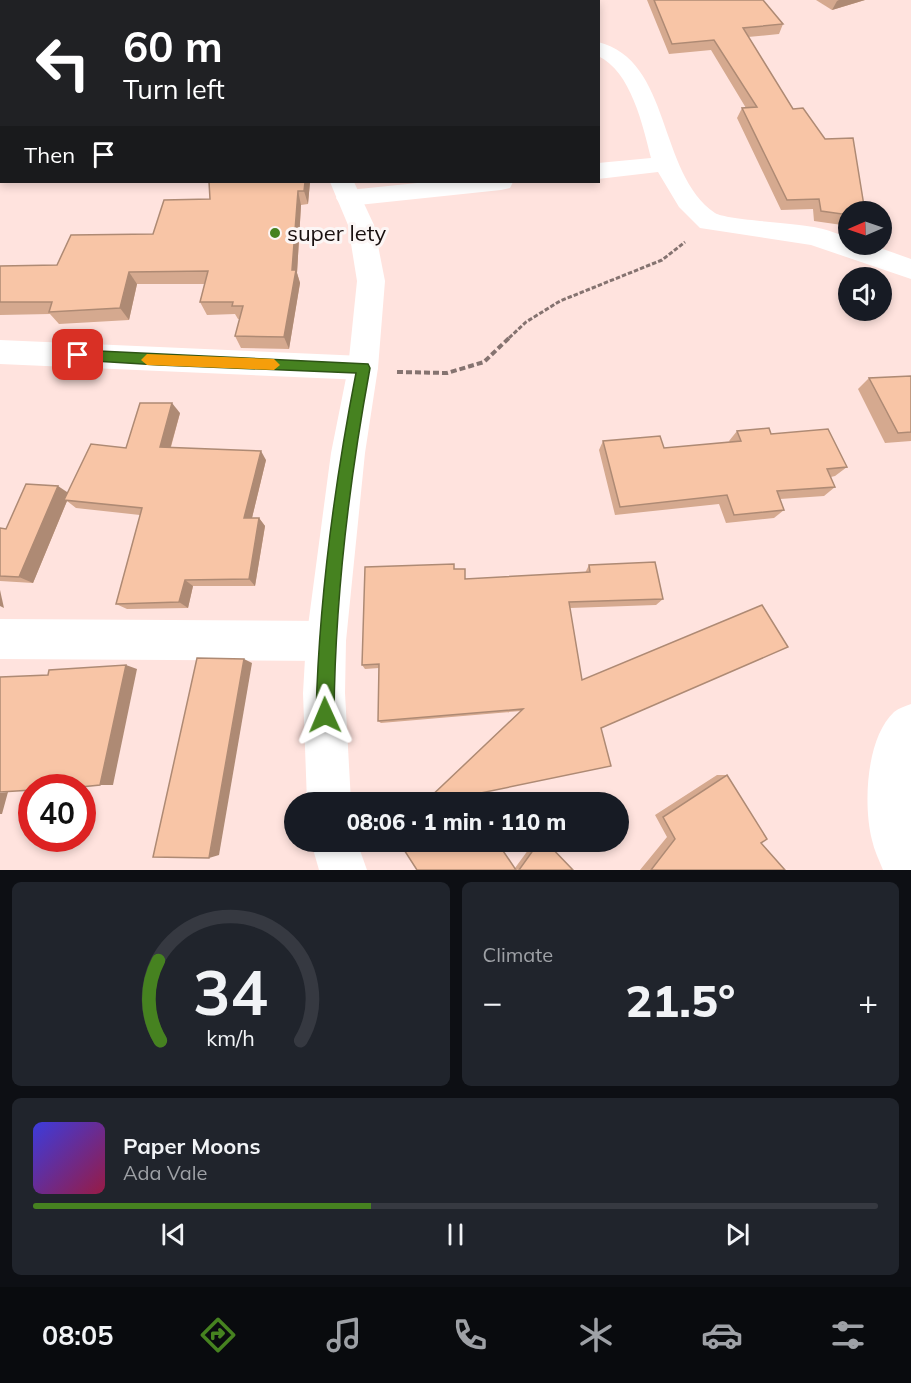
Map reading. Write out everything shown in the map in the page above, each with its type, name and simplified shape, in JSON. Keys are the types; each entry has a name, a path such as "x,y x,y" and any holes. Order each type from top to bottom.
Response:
{"street":[{"path":"600,49 617,57 633,79 652,117 665,164 688,201 709,222 814,236 911,269"},
{"path":"600,171 665,164"},
{"path":"328,792 324,693 326,641 348,453 363,368 371,281 361,225 346,190 482,183"},
{"path":"0,352 363,368"},
{"path":"0,639 326,641"},
{"path":"907,870 893,833 891,764 902,733 911,725"},
{"path":"337,852 343,870"}],"path":[{"path":"363,368 413,374 447,373 484,362 526,322 560,301 662,260 709,222"}],"building":[{"path":"654,0 763,0 783,24 743,28 793,109 803,108 825,139 853,138 863,201 838,201 838,213 821,211 819,199 787,200 742,108 757,107 714,40 672,44"},
{"path":"209,183 305,183 304,191 298,191 292,270 296,270 284,337 235,336 243,306 232,306 233,302 200,302 208,271 129,272 120,308 49,312 52,302 0,302 0,266 57,265 71,235 153,234 164,200 210,199"},
{"path":"911,376 911,432 898,433 869,378"},
{"path":"140,403 172,403 160,447 261,451 244,518 259,518 249,579 185,580 179,602 116,604 142,508 64,500 91,444 126,448"},
{"path":"769,428 771,434 828,429 847,467 827,469 835,487 777,491 784,510 734,515 727,495 620,507 603,441 660,436 664,448 741,441 737,431"},
{"path":"26,484 58,486 19,577 0,576 0,528 6,529"},
{"path":"655,562 663,599 569,602 582,680 762,605 788,647 601,728 611,766 485,792 436,792 523,709 378,721 379,664 362,665 365,567 454,564 454,569 465,569 465,579 590,572 589,565"},
{"path":"197,658 244,659 209,858 153,857"},
{"path":"126,665 100,785 96,785 96,774 18,774 18,791 0,792 0,677 48,675 49,670"},
{"path":"727,775 767,839 761,843 785,870 651,870 675,839 663,817"},
{"path":"405,852 504,852 516,870 417,870"},
{"path":"532,852 556,852 573,870 519,870"}],"slow traffic":[{"path":"147,360 274,365"}],"place":[{"name":"super lety","path":"275,233"}],"route":[{"path":"78,355 363,368 348,453 326,641 325,715"}]}
